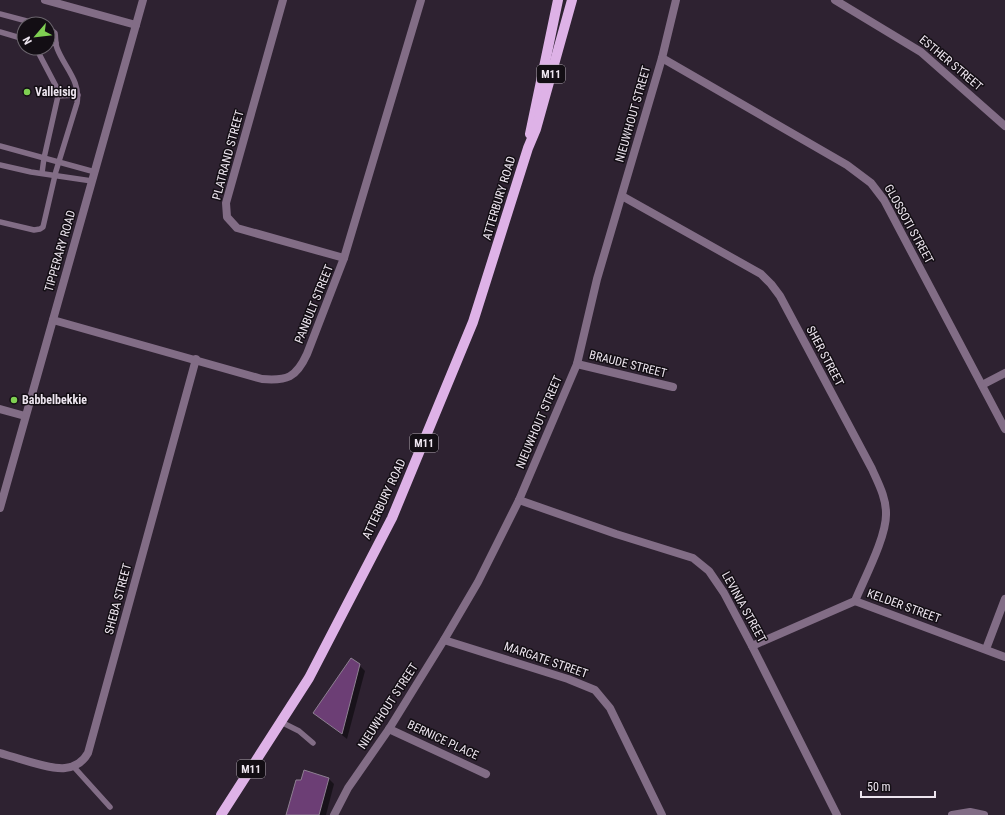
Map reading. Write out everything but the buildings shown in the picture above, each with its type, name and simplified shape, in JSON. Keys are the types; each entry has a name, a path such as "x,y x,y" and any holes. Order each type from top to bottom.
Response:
{"main road":[{"name":"ATTERBURY ROAD","path":"528,148 530,126 558,0"},
{"name":"ATTERBURY ROAD","path":"221,815 282,722 327,645 392,518 473,322 528,148 536,129 572,0"}],"street":[{"path":"45,0 136,25"},
{"name":"TIPPERARY ROAD","path":"0,508 143,0"},
{"name":"PLATRAND STREET","path":"283,0 226,203 227,217 237,228 344,258"},
{"name":"PANBULT STREET","path":"53,320 196,359 262,379 280,381 294,374 302,365 344,258 421,0"},
{"name":"NIEUWHOUT STREET","path":"334,815 348,788 390,729 478,582 519,500 577,364 598,279 662,58 676,0"},
{"name":"ESTHER STREET","path":"835,0 921,52 1005,126"},
{"name":"GLOSSOTI STREET","path":"662,58 847,165 871,183 884,200 1005,430"},
{"name":"SHER STREET","path":"622,196 761,274 780,296 872,469 884,497 886,522 855,601"},
{"name":"SHEBA STREET","path":"73,766 84,759 88,753 196,359"},
{"name":"BRAUDE STREET","path":"577,364 673,388"},
{"path":"982,385 1005,373"},
{"path":"0,409 25,416"},
{"name":"LEVINIA STREET","path":"519,500 616,534 693,558 710,571 717,580 752,646 838,815"},
{"path":"986,649 1005,599"},
{"name":"KELDER STREET","path":"752,646 855,601 1005,657"},
{"name":"MARGATE STREET","path":"444,640 582,684 595,690 610,708 662,815"},
{"name":"BERNICE PLACE","path":"390,729 486,774"},
{"path":"0,753 57,768 73,766"},
{"path":"952,815 970,812 984,815"}],"lane":[{"path":"0,14 16,18"},
{"path":"0,32 16,37"},
{"path":"0,222 34,230 40,229 46,217 58,163 78,95 76,83 57,50 56,42"},
{"path":"40,56 56,85 58,96 44,158 42,174"},
{"path":"58,96 78,95"},
{"path":"0,146 95,172"},
{"path":"0,165 42,174 92,181"},
{"path":"282,722 300,731 312,743"},
{"path":"73,766 110,807"}],"place":[{"name":"Valleisig","path":"27,92"},
{"name":"Babbelbekkie","path":"14,400"}]}
